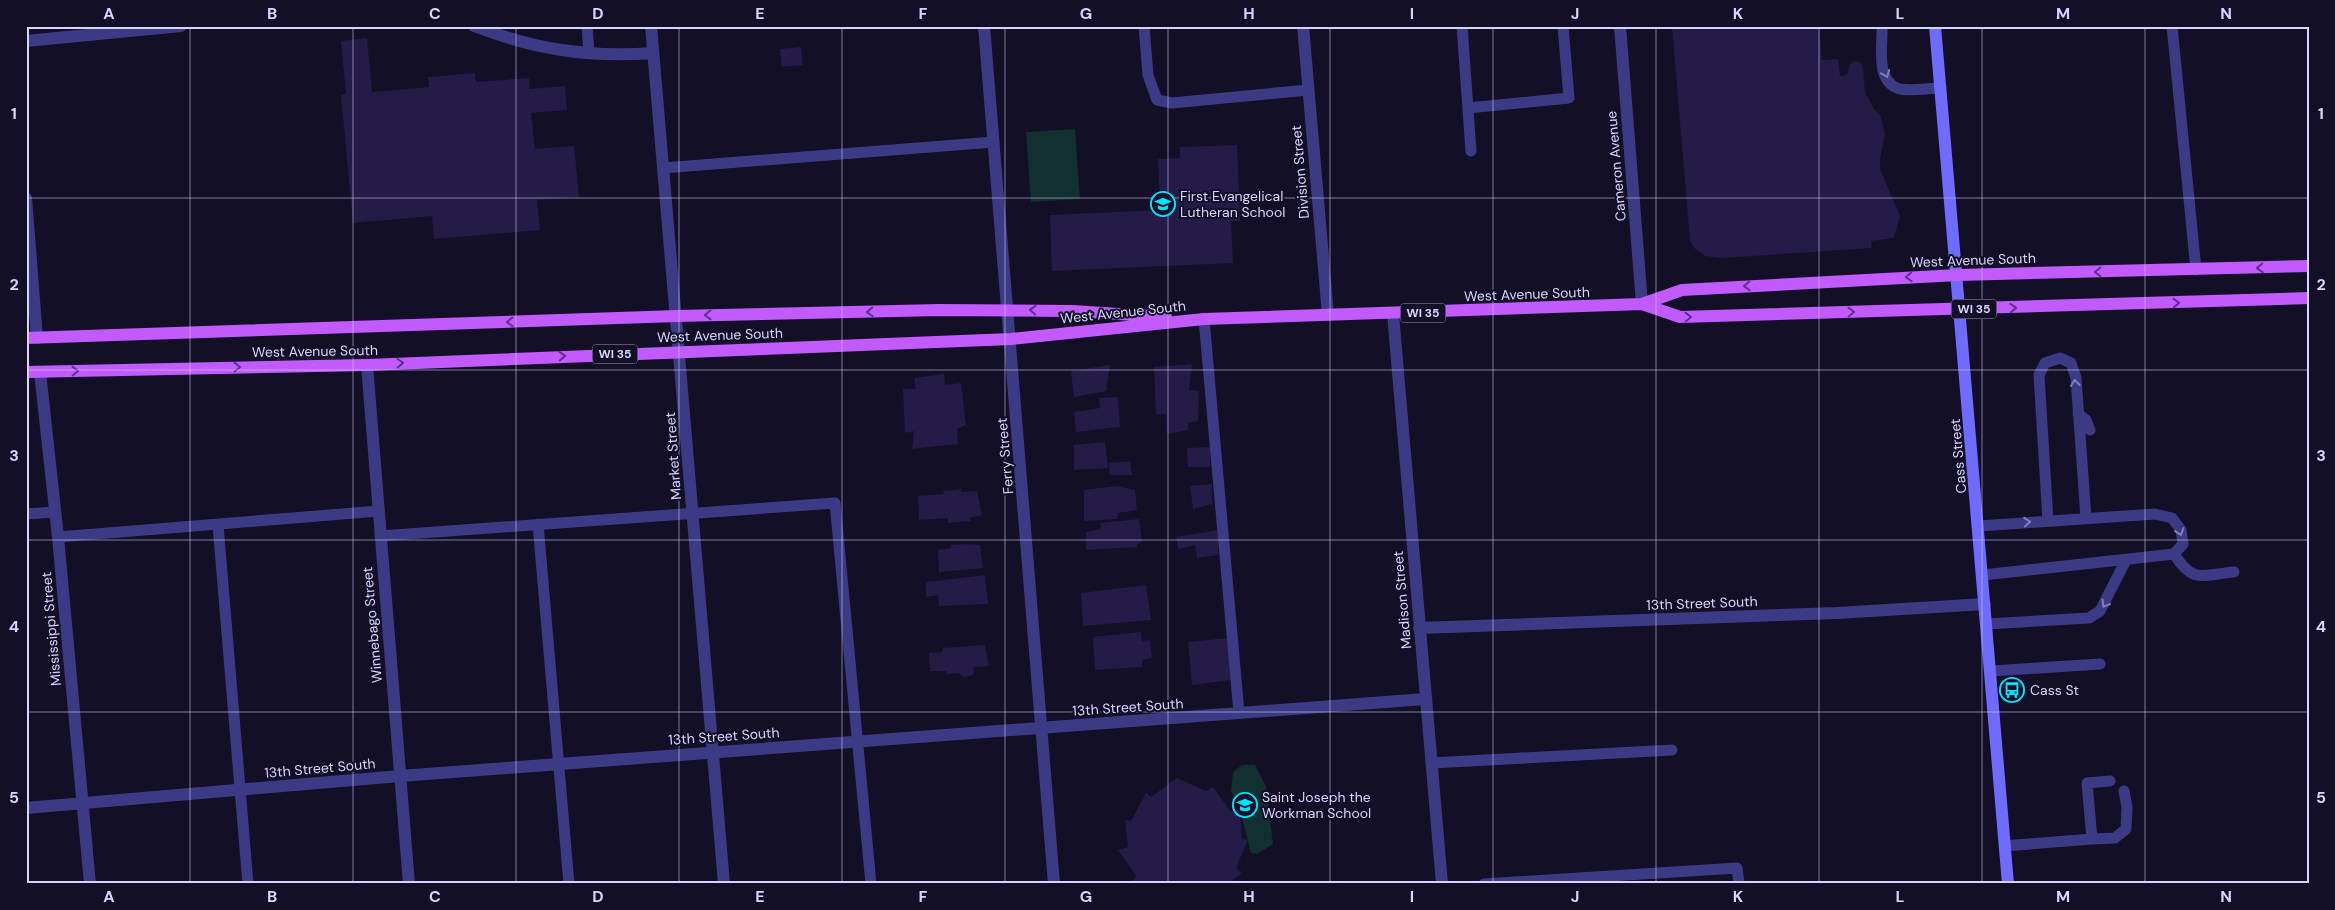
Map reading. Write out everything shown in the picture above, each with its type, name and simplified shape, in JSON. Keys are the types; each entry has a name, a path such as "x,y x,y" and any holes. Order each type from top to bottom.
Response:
{"main road":[{"name":"West Avenue South","path":"26,372 367,365 1010,339 1204,319 1642,304 1682,290 1958,275 2309,266"},
{"name":"West Avenue South","path":"1642,304 1680,317 2309,298"},
{"name":"West Avenue South","path":"32,338 677,316 1008,310 1204,319"}],"street":[{"path":"26,41 181,26"},
{"path":"474,26 514,41 589,53 610,55 653,53"},
{"name":"Market Street","path":"651,26 724,884"},
{"name":"Ferry Street","path":"984,26 1054,884"},
{"name":"Division Street","path":"1303,26 1328,315"},
{"name":"Cameron Avenue","path":"1620,26 1642,304"},
{"name":"Cass Street","path":"1936,26 2008,884"},
{"path":"26,198 32,338"},
{"name":"Madison Street","path":"1392,314 1442,884"},
{"name":"Winnebago Street","path":"367,365 409,884"},
{"name":"Mississippi Street","path":"40,372 58,536 90,884"},
{"name":"13th Street South","path":"1419,628 1837,613 1985,604"},
{"name":"13th Street South","path":"26,808 400,776 1042,729 1425,698"}],"lane":[{"path":"587,26 589,53"},
{"path":"1144,26 1148,76 1156,100 1172,103 1308,90"},
{"path":"1462,26 1471,152"},
{"path":"1468,108 1569,98 1564,26"},
{"path":"1882,26 1882,61 1884,75 1890,84 1898,89 1941,88"},
{"path":"2172,26 2196,270"},
{"path":"663,168 994,142"},
{"path":"1204,319 1238,714"},
{"path":"2048,521 2039,375 2046,363 2060,358 2071,363 2076,378 2086,518"},
{"path":"2078,414 2086,420 2090,430"},
{"path":"2081,458 2090,448"},
{"path":"380,536 835,503 870,884"},
{"path":"58,536 378,511"},
{"path":"26,514 55,512"},
{"path":"1979,526 2155,514 2172,518 2181,530 2183,544 2174,554 1983,575"},
{"path":"538,524 569,884"},
{"path":"218,525 248,884"},
{"path":"2174,554 2184,571 2194,576 2234,572"},
{"path":"1987,624 2090,618 2100,612 2126,560"},
{"path":"1991,671 2100,664"},
{"path":"1431,763 1672,750"},
{"path":"2092,840 2087,783 2110,781"},
{"path":"2004,846 2115,838 2126,829 2127,807 2124,791"},
{"path":"1484,884 1737,868 1739,884"}],"green space":[{"path":"1075,129 1080,199 1031,202 1026,132"},
{"path":"1242,765 1255,765 1266,787 1273,844 1257,854 1251,853 1239,806 1231,792 1233,772"}],"building":[{"path":"1672,26 1819,26 1822,60 1838,59 1840,76 1847,75 1850,64 1854,61 1860,62 1863,68 1865,92 1874,109 1880,115 1885,134 1880,169 1900,216 1894,238 1871,241 1872,248 1722,258 1705,256 1694,248 1690,241"},
{"path":"367,38 372,92 429,87 428,77 475,73 476,82 529,78 530,89 565,86 567,110 531,113 535,149 574,146 579,197 537,200 540,230 434,239 432,216 353,223 341,95 346,94 341,41"},
{"path":"801,47 803,65 782,67 780,49"},
{"path":"1237,145 1240,221 1231,221 1233,263 1052,271 1050,215 1160,210 1158,159 1180,158 1180,147"},
{"path":"1192,364 1189,390 1199,391 1198,421 1188,423 1188,430 1167,434 1166,414 1156,414 1154,367"},
{"path":"1110,365 1106,391 1074,397 1071,371"},
{"path":"944,374 945,385 961,383 966,425 957,429 958,444 912,449 914,431 905,433 903,389 916,389 914,378"},
{"path":"1118,397 1120,427 1076,432 1074,412 1100,408 1099,398"},
{"path":"1105,442 1108,468 1074,470 1074,445"},
{"path":"1211,447 1210,467 1188,467 1187,448"},
{"path":"1130,461 1132,475 1110,475 1109,463"},
{"path":"1212,484 1212,504 1193,509 1190,486"},
{"path":"1116,486 1135,490 1137,510 1118,513 1117,519 1084,521 1084,490"},
{"path":"961,489 961,492 977,491 982,515 970,518 970,521 948,523 948,518 919,520 918,496 944,494 943,491"},
{"path":"1139,519 1142,542 1137,544 1137,547 1086,550 1086,532 1101,529 1100,523"},
{"path":"1218,530 1218,555 1197,558 1195,545 1178,549 1176,537"},
{"path":"951,545 980,545 983,568 939,572 938,550 951,548"},
{"path":"985,575 988,604 939,606 938,595 926,597 926,582"},
{"path":"1146,585 1151,620 1083,626 1081,593"},
{"path":"1141,632 1142,641 1150,640 1152,658 1142,660 1142,667 1095,670 1093,637"},
{"path":"1228,638 1231,680 1192,685 1188,642"},
{"path":"985,645 989,666 974,667 973,675 963,677 959,673 947,674 946,671 930,671 929,653 942,652 943,648"},
{"path":"1177,778 1206,791 1213,787 1231,812 1240,811 1242,839 1248,840 1236,868 1242,873 1229,884 1129,883 1137,877 1118,850 1128,847 1125,820 1131,821 1146,793 1151,797"}],"place":[{"name":"First Evangelical Lutheran School","path":"1163,204"},
{"name":"Cass St","path":"2012,690"},
{"name":"Saint Joseph the Workman School","path":"1245,805"}]}
